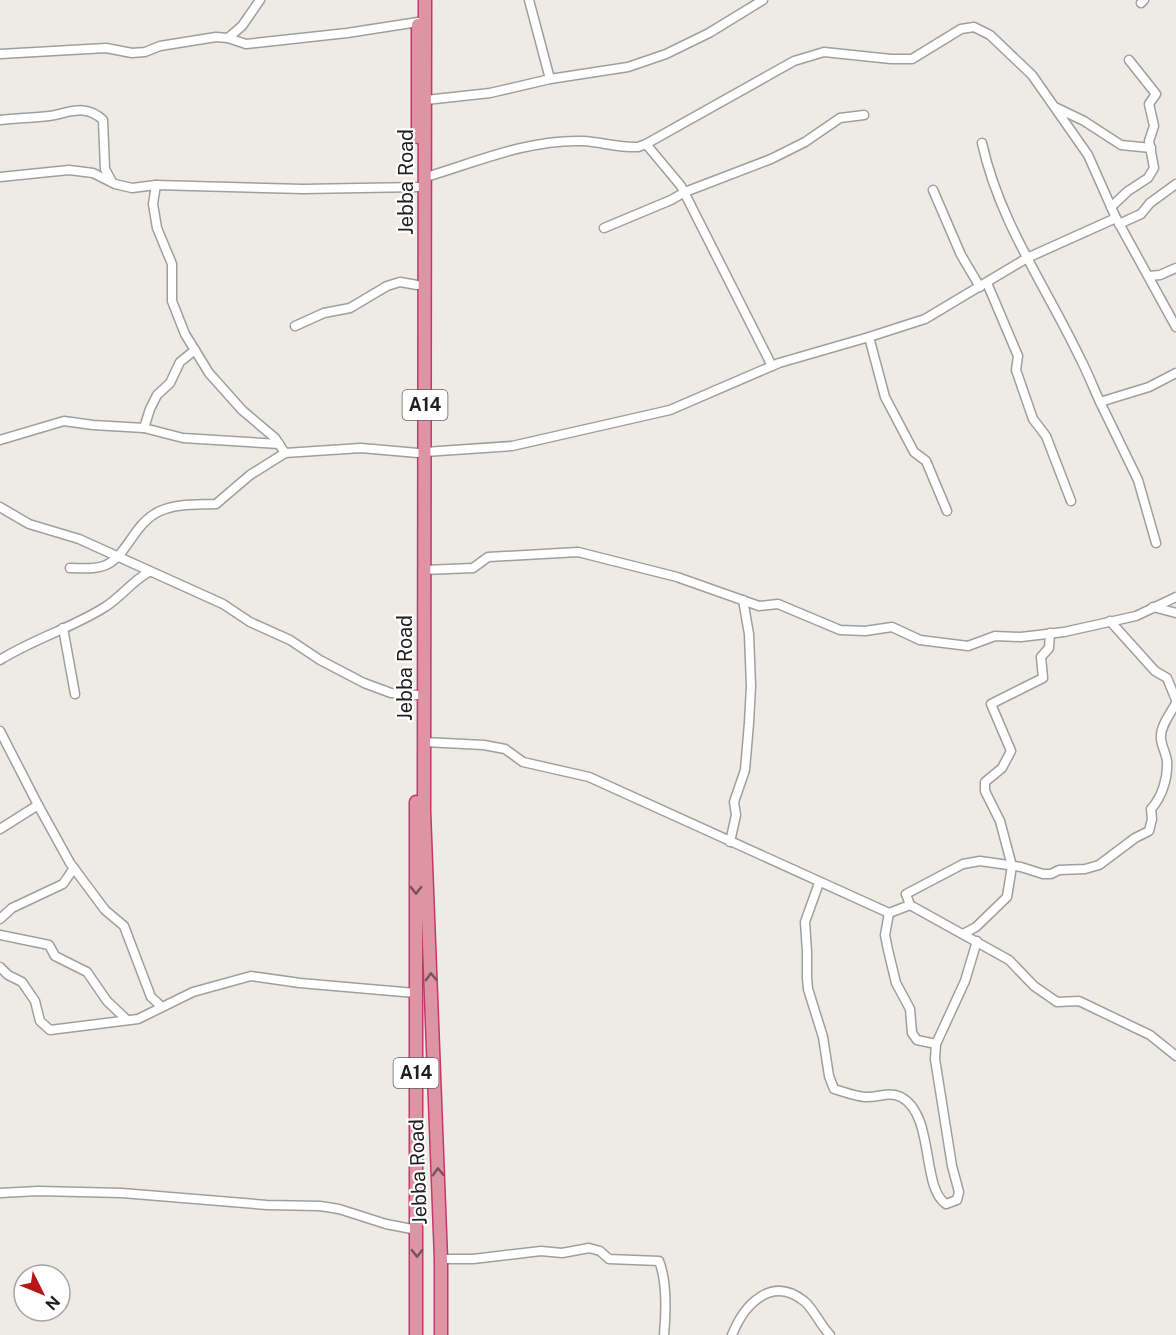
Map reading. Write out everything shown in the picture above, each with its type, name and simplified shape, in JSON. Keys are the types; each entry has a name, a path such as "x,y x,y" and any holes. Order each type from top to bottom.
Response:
{"highway":[{"name":"Jebba Road","path":"419,0 422,182 417,694 420,810 441,1260 441,1335"},
{"name":"Jebba Road","path":"416,1335 415,993 424,742 424,570 417,285 426,100 426,0"}],"street":[{"path":"228,38 242,26 260,0"},
{"path":"529,0 550,79"},
{"path":"426,100 490,93 550,79 627,67 666,54 709,33 761,0"},
{"path":"0,54 105,48 132,53 145,52 160,46 216,38 228,38 246,44 418,22"},
{"path":"0,177 69,170 93,173 132,188 156,185 303,189 422,182 514,150 582,141 630,147 646,144 794,61 824,52 912,59 961,29 974,27 990,35 1032,75 1088,155 1118,221 1176,327"},
{"path":"1111,207 1128,191 1148,178 1154,168 1149,141 1154,126 1149,104 1156,94 1129,60"},
{"path":"1055,108 1084,121 1121,145 1151,148"},
{"path":"0,120 51,116 63,111 85,110 97,114 103,120 105,169 112,182"},
{"path":"604,228 685,192 771,159 805,142 840,118 864,115"},
{"path":"982,143 1001,207 1079,355 1138,480 1156,543"},
{"path":"646,144 685,192 772,366"},
{"path":"70,568 108,564 141,524 159,511 185,505 216,504 250,475 285,453 361,448 421,453 512,446 670,410 772,366 926,319 1027,258 1141,214 1150,202 1176,184"},
{"path":"156,185 153,204 157,228 172,264 172,301 185,334 209,373 226,393 262,425 285,453"},
{"path":"933,190 961,255 983,285 1018,356 1016,370 1032,419 1046,436 1071,501"},
{"path":"1149,276 1160,275 1176,268"},
{"path":"295,326 324,313 350,308 387,286 400,282 417,285"},
{"path":"869,338 885,397 914,452 926,461 947,511"},
{"path":"144,428 157,395 170,383 180,362 195,350"},
{"path":"1100,402 1149,387 1176,373"},
{"path":"0,440 64,421 144,428 183,438 279,444"},
{"path":"0,507 29,524 79,539 223,604 250,622 290,640 320,660 364,683 391,693 417,694"},
{"path":"424,570 472,568 488,557 578,552 677,577 759,606 778,604 840,630 865,631 892,627 920,640 968,646 995,636 1020,637 1050,633 1136,616 1176,597"},
{"path":"0,660 20,647 106,606 138,578 149,572"},
{"path":"730,842 736,814 734,802 746,770 751,686 749,634 743,600"},
{"path":"1153,607 1176,613"},
{"path":"1110,621 1155,671 1167,678 1176,701 1163,727 1161,737 1167,761 1164,784 1159,800 1151,809 1152,819 1149,831 1135,838 1099,865 1085,869 1059,870 1051,874 1043,874 980,861 963,864 906,894 910,905 1009,960 1034,986 1057,1002 1079,1001 1150,1035 1176,1056"},
{"path":"63,628 75,694"},
{"path":"963,934 976,927 1007,897 1012,866 1000,821 985,791 985,782 1002,768 1011,751 991,704 1043,678 1041,657 1050,648 1050,633"},
{"path":"1,735 74,868 105,910 124,926 151,997 162,1008"},
{"path":"424,742 484,745 505,749 523,762 589,777 889,913 910,905"},
{"path":"0,829 38,805"},
{"path":"0,919 12,908 63,884 74,868"},
{"path":"819,883 805,922 807,978 834,1089 855,1096 892,1094 903,1098 912,1108 926,1143 936,1191 940,1200 946,1204 957,1200 959,1192 941,1105 935,1059 936,1044 968,972 977,941"},
{"path":"889,913 885,934 896,982 910,1009 912,1033 917,1040 936,1044"},
{"path":"0,935 49,945 55,956 87,972 107,1001 127,1020"},
{"path":"0,967 8,975 22,982 35,1001 39,1021 50,1030 138,1019 193,992 251,976 300,983 415,993"},
{"path":"0,1192 122,1193 267,1205 320,1206 417,1230"},
{"path":"441,1260 473,1259 541,1251 562,1253 589,1248 600,1251 609,1259 659,1261 663,1271 664,1335"},
{"path":"732,1335 750,1304 771,1291 788,1293 805,1301 830,1335"}]}
